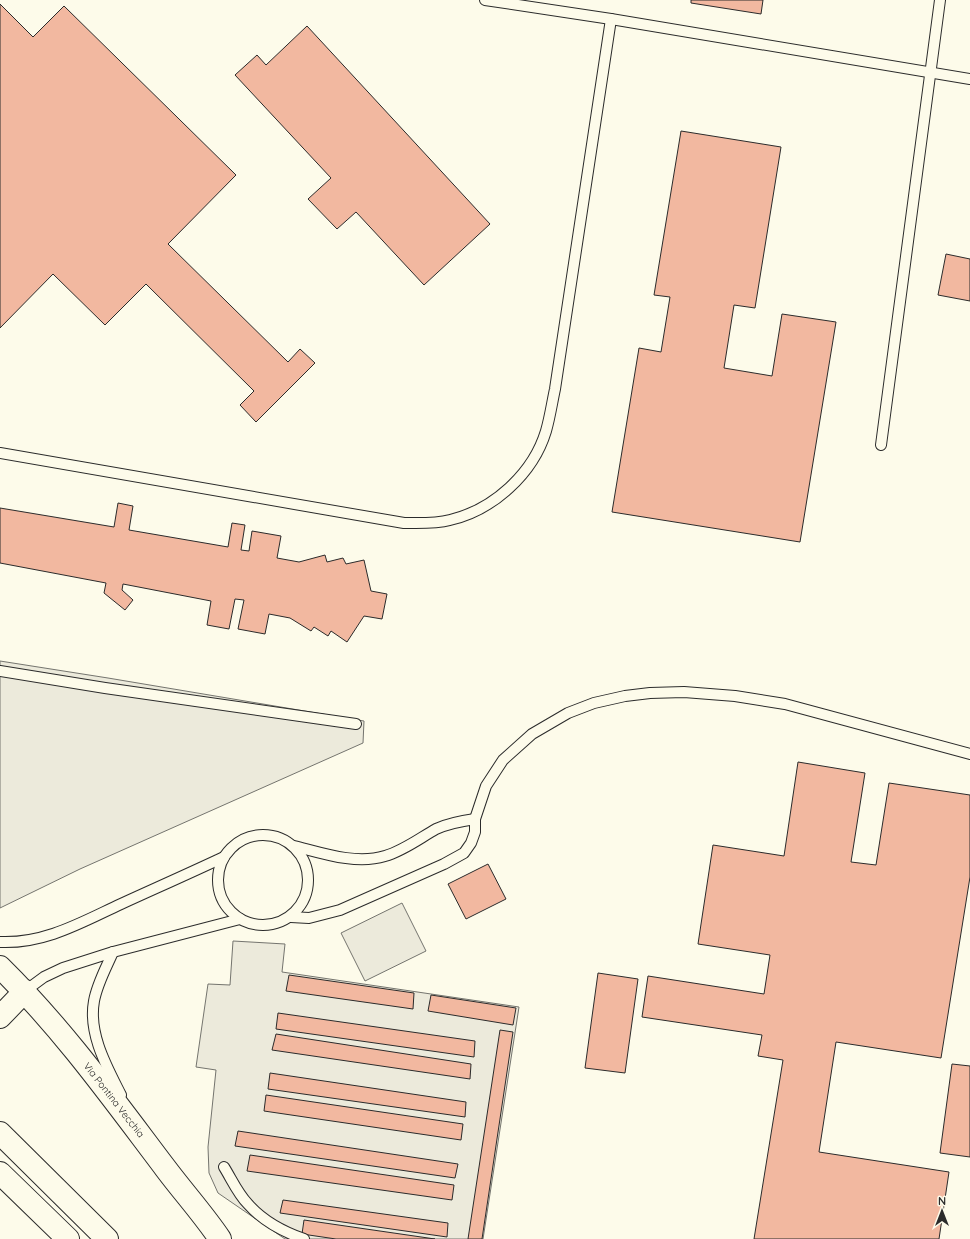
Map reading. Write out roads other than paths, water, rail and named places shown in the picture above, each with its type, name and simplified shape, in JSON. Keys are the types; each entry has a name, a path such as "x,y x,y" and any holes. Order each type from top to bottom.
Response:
{"main road":[{"name":"Via Pontina Vecchia","path":"0,967 25,991 68,1041 220,1239"},
{"path":"0,1017 25,991"},
{"path":"0,1133 107,1239"},
{"path":"0,1173 68,1239"}],"lane":[{"path":"485,0 611,19 970,79"},
{"path":"881,445 940,0"},
{"path":"0,453 404,522 426,524 450,520 474,512 492,502 525,472 546,432 555,389 611,19"},
{"path":"0,671 356,724"},
{"path":"291,916 309,918 340,910 451,861 464,853 471,843 475,832 475,819 486,786 502,760 532,734 568,713 594,703 625,696 650,693 684,692 759,699 785,704 970,754"},
{"path":"294,846 350,858 384,857 445,826 461,821 475,819"},
{"path":"257,835 277,837 286,840 294,846 303,857 308,869 309,882 307,895 300,907 283,922 262,926 248,923 231,912 224,903 219,892 218,880 219,868 230,849 238,842 257,835"},
{"path":"0,942 20,942 40,938 72,928 224,857"},
{"path":"25,991 44,977 55,972 113,952 240,919"},
{"path":"113,952 100,980 94,1000 94,1029 99,1046 138,1131"},
{"path":"224,1167 241,1196 254,1210 274,1224 304,1239"}]}
